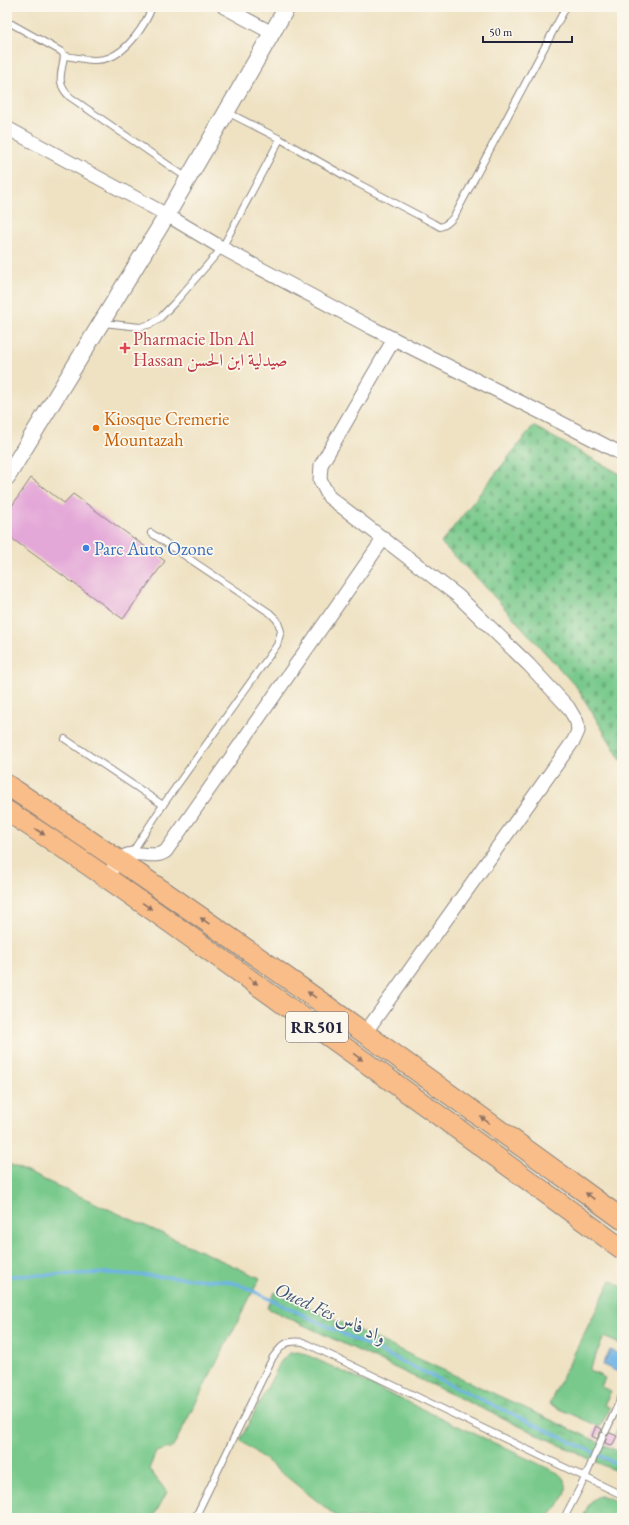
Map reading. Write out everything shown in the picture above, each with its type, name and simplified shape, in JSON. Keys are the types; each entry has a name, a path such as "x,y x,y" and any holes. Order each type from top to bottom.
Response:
{"main road":[{"name":"RR501","path":"7,784 125,857 392,1053 622,1219"},
{"name":"RR501","path":"7,811 107,878 382,1073 622,1250"},
{"path":"382,1073 392,1053"}],"street":[{"path":"224,7 272,33"},
{"path":"7,477 188,179 287,7"},
{"path":"7,128 166,215 222,248 394,339 622,454"},
{"path":"365,1033 570,746 578,731 577,722 568,707 458,596 329,497 320,480 321,466 394,339"},
{"path":"107,878 125,857 157,855 166,852 384,538"}],"lane":[{"path":"64,56 94,60 108,58 122,51 139,32 149,16 152,7"},
{"path":"226,111 440,227 450,221 455,215 566,7"},
{"path":"12,24 58,48 62,52 64,56 60,81 65,92 188,179"},
{"path":"101,323 140,326 151,324 160,318 222,248 280,139"},
{"path":"125,857 276,645 281,631 276,620 270,613 152,533"},
{"path":"65,739 163,804"},
{"path":"195,1518 273,1356 282,1346 291,1341 303,1342 622,1495"},
{"path":"564,1518 585,1478 622,1396"}],"green space":[{"path":"533,426 622,475 622,762 578,689 480,581 441,543"},
{"path":"7,1163 260,1278 173,1447 156,1452 149,1469 167,1492 153,1518 7,1518"},
{"path":"611,1280 622,1287 622,1340 620,1344 604,1337 589,1370 605,1378 601,1387 611,1391 604,1405 610,1408 600,1427 549,1404"},
{"path":"275,1292 622,1453 622,1474 267,1308"},
{"path":"290,1353 303,1353 558,1473 566,1485 564,1496 548,1518 335,1518 336,1516 240,1440 281,1361"},
{"path":"622,1418 622,1438 615,1434"},
{"path":"600,1496 622,1504 622,1518 583,1518 587,1507 593,1499"}],"water":[{"path":"610,1350 622,1356 622,1363 618,1372 603,1365"}],"building":[{"name":"Parc Auto Ozone","path":"31,478 64,503 73,494 165,561 123,619 7,535 7,513"},
{"path":"596,1426 602,1429 597,1439 592,1436"},
{"path":"610,1433 617,1436 612,1446 605,1443 607,1435"}],"waterway":[{"name":"Oued Fes واد فاس","path":"7,1276 110,1273 224,1281 238,1284 622,1466"}],"place":[{"name":"Pharmacie Ibn Al Hassan صيدلية ابن الحسن","path":"125,348"},
{"name":"Kiosque Cremerie Mountazah","path":"96,428"},
{"name":"Parc Auto Ozone","path":"86,548"}]}
